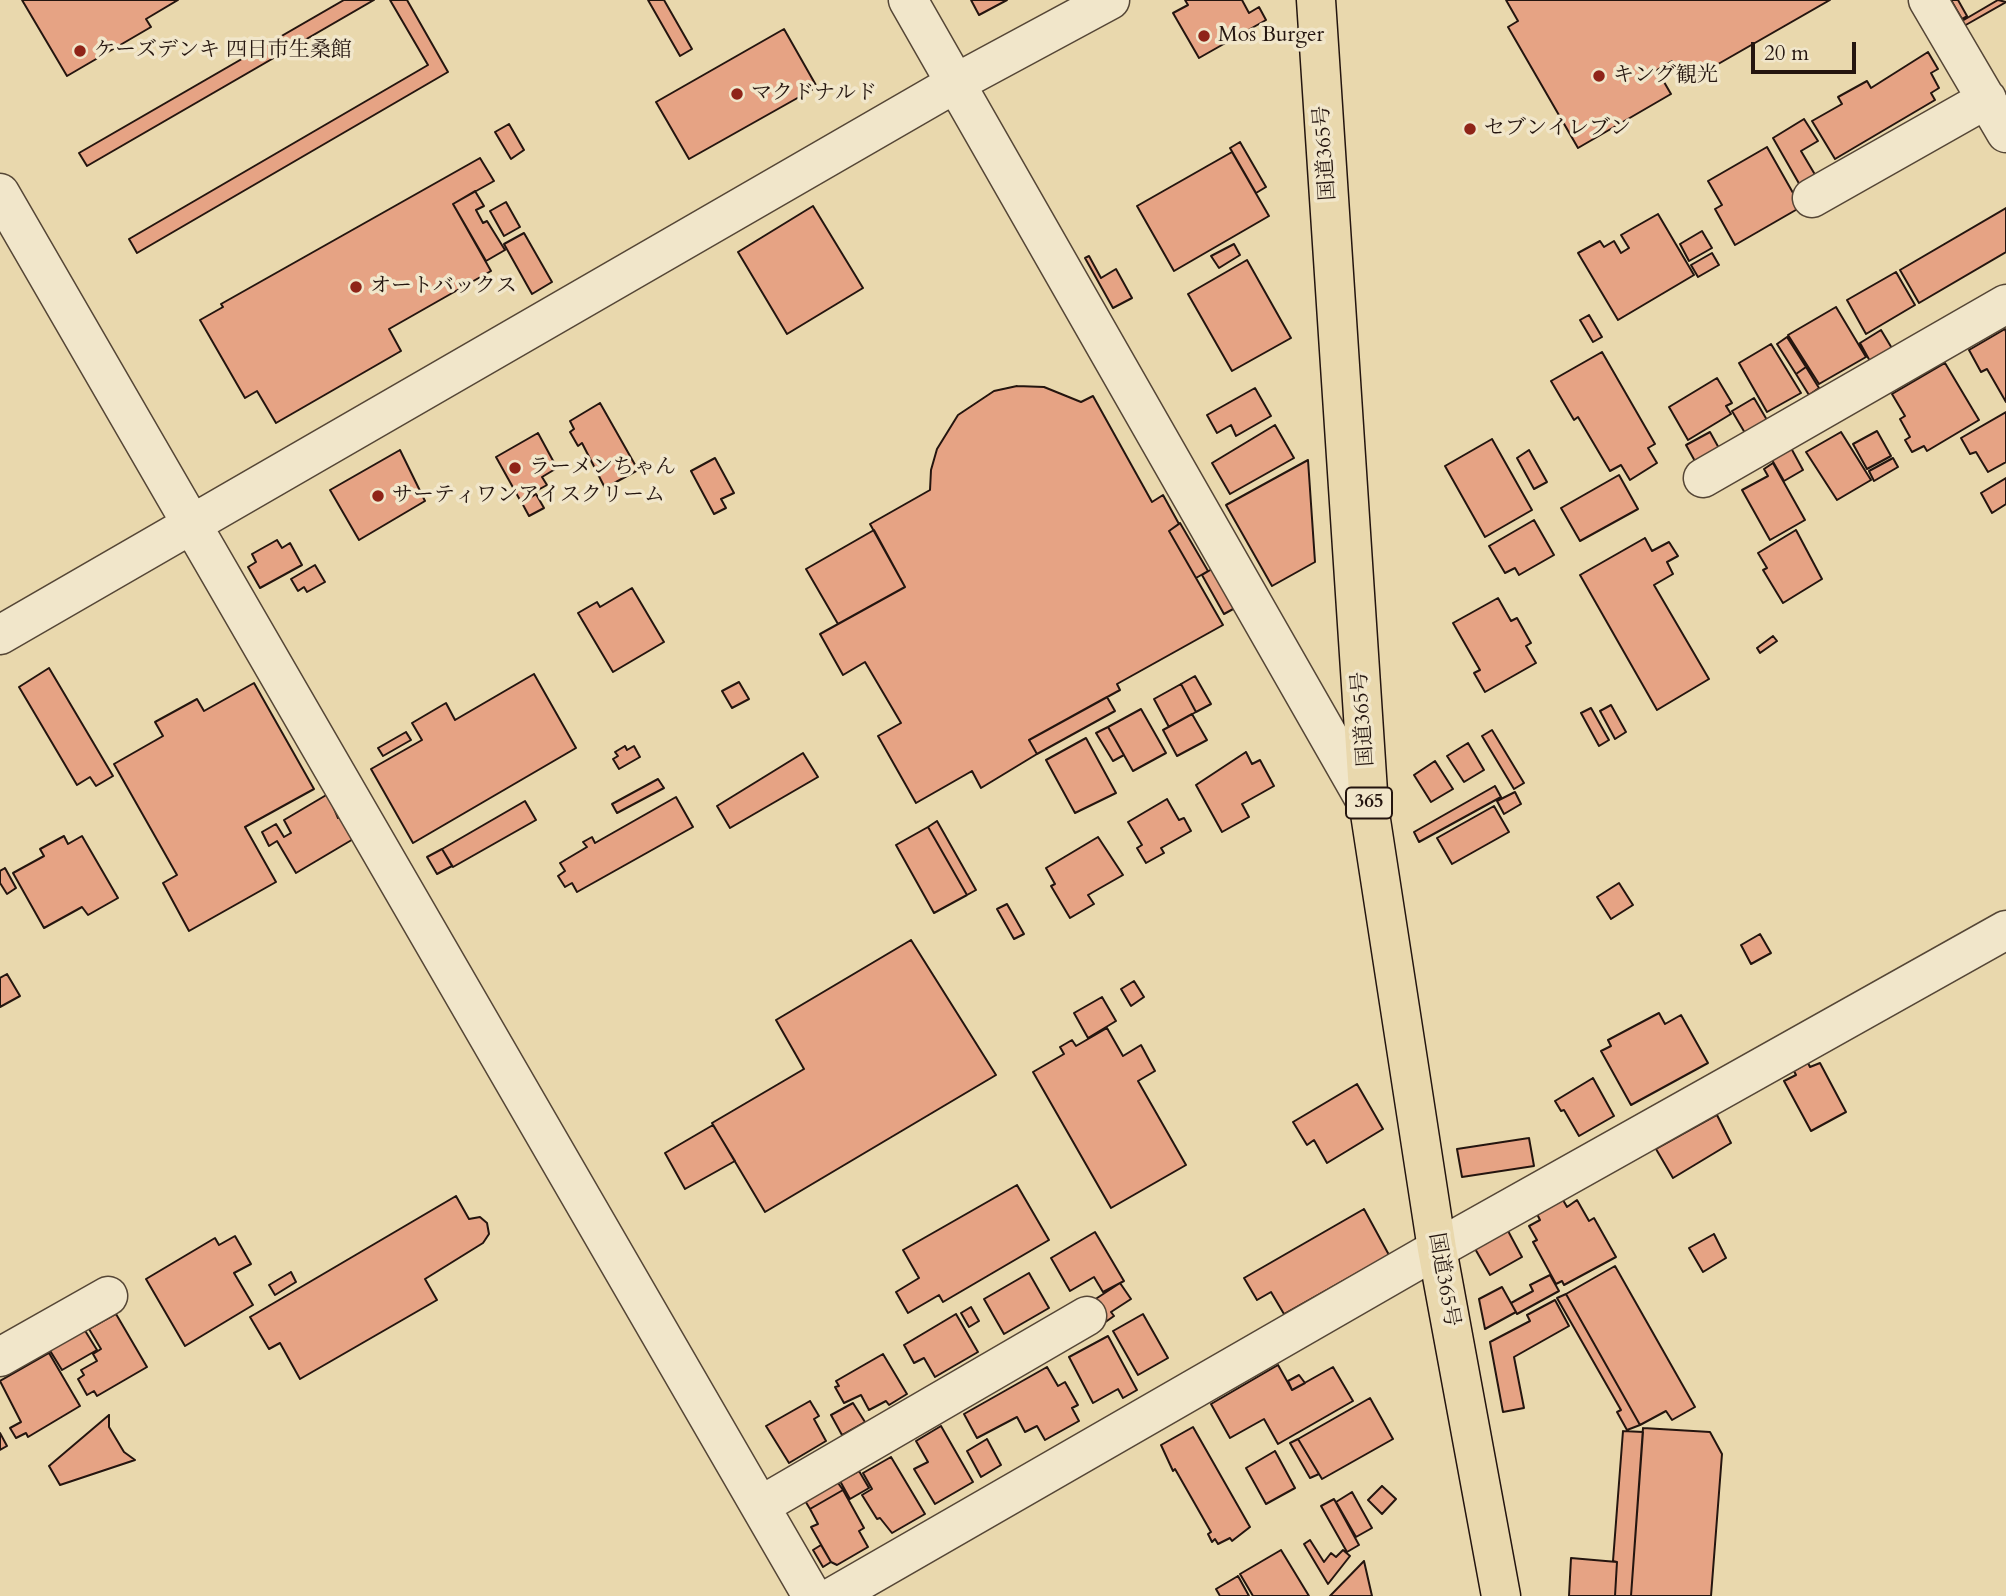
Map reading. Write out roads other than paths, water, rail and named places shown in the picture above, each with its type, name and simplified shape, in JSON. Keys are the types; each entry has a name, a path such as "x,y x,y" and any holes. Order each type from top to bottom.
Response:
{"highway":[{"name":"国道365号","path":"1316,0 1369,807 1437,1249 1501,1596"}],"street":[{"path":"908,0 1369,807"},
{"path":"0,635 956,83 1110,0"},
{"path":"1928,0 2006,132"},
{"path":"1812,198 1987,99"},
{"path":"0,193 812,1596"},
{"path":"1703,478 2006,304"},
{"path":"834,1596 1437,1249 2006,930"},
{"path":"0,1357 107,1296"},
{"path":"760,1506 1087,1316"}],"place":[{"name":"Mos Burger","path":"1204,36"},
{"name":"ケーズデンキ 四日市生桑館","path":"80,51"},
{"name":"キング観光","path":"1599,76"},
{"name":"マクドナルド","path":"737,94"},
{"name":"セブンイレブン","path":"1470,129"},
{"name":"オートバックス","path":"356,287"},
{"name":"ラーメンちゃん","path":"515,468"},
{"name":"サーティワンアイスクリーム","path":"378,496"}]}
